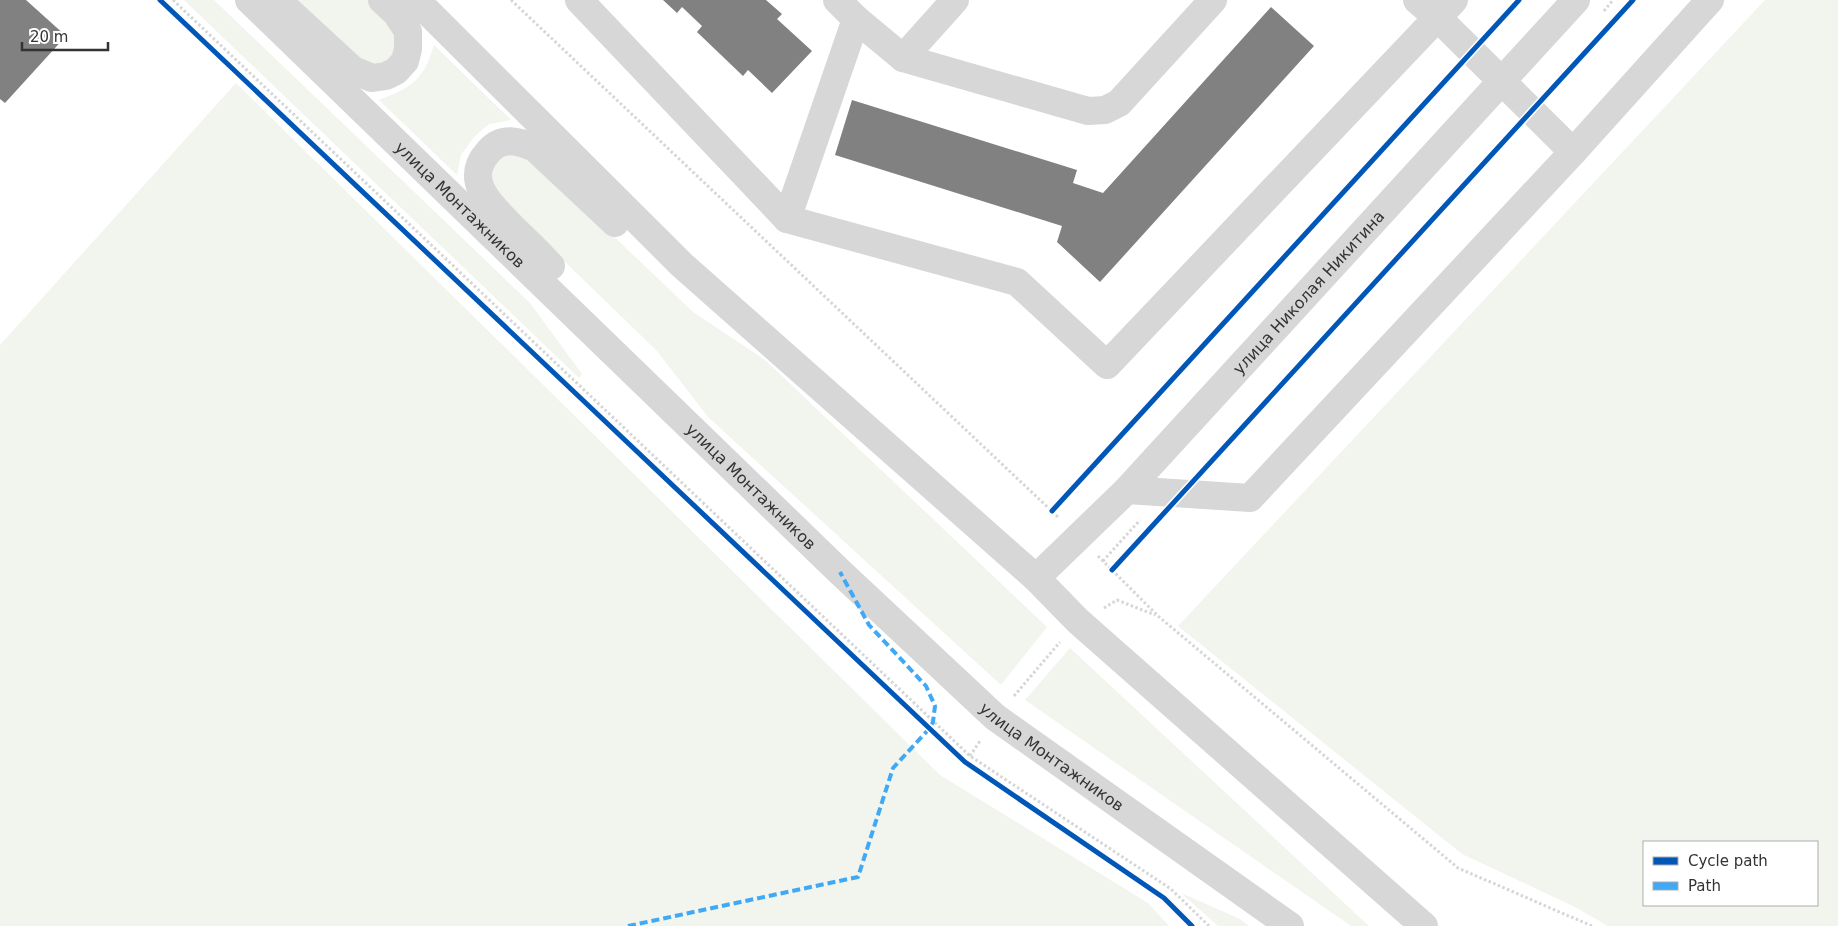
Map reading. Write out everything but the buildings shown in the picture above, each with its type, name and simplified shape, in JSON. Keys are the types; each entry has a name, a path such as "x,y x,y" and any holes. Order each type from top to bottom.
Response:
{"street":[{"name":"улица Монтажников","path":"249,0 840,572 995,717 1290,926"},
{"path":"277,0 353,70 372,78 386,76 396,71 405,61 408,49 408,31 396,13 382,0"},
{"path":"416,0 682,265 1036,578 1078,621 1424,926"},
{"path":"579,0 787,219 1017,282 1108,365 1446,9"},
{"path":"837,0 856,19 903,58 1088,111 1105,110 1119,103 1206,2"},
{"path":"903,58 955,0"},
{"path":"1417,0 1446,9 1502,81 1573,152"},
{"name":"улица Николая Никитина","path":"1036,578 1127,490 1576,0"},
{"path":"1127,490 1250,498 1573,152 1710,0"},
{"path":"787,219 856,19"},
{"path":"630,368 590,306 486,199 480,184 478,167 484,155 494,145 506,141 520,142 535,148 623,230 682,265"}],"path":[{"path":"173,0 970,756 1171,889 1209,926"},
{"path":"511,0 1079,538 1158,616 1458,868 1592,926"},
{"path":"1052,512 1059,504"},
{"path":"1112,570 1118,563"},
{"path":"970,756 995,717 1078,621 1117,600 1158,616"}],"shaded area":[{"path":"184,0 214,0 530,303 582,374 579,378"},
{"path":"295,0 371,0 395,24 395,55 376,68 359,64"},
{"path":"1765,0 1838,0 1838,926 1608,926 1575,907 1462,854 1178,626"},
{"path":"434,45 511,120 489,124 474,137 461,155 457,175 379,100 400,91 415,81 426,67"},
{"path":"236,83 940,775 1148,903 1169,926 0,926 0,345"},
{"path":"507,153 536,162 693,312 765,360 1047,627 1001,685 708,417 657,351 499,198 489,172 498,157"},
{"path":"1070,648 1369,926 1351,926 1025,700"},
{"path":"1181,893 1240,919 1249,926 1218,926"}],"marked path":[{"path":"628,926 858,877 893,768 929,729 933,722 935,706 926,686 869,625 840,572"}],"cycle path":[{"path":"160,0 965,762 1164,898 1192,926"},
{"path":"1052,511 1519,0"},
{"path":"1112,570 1633,0"}]}
